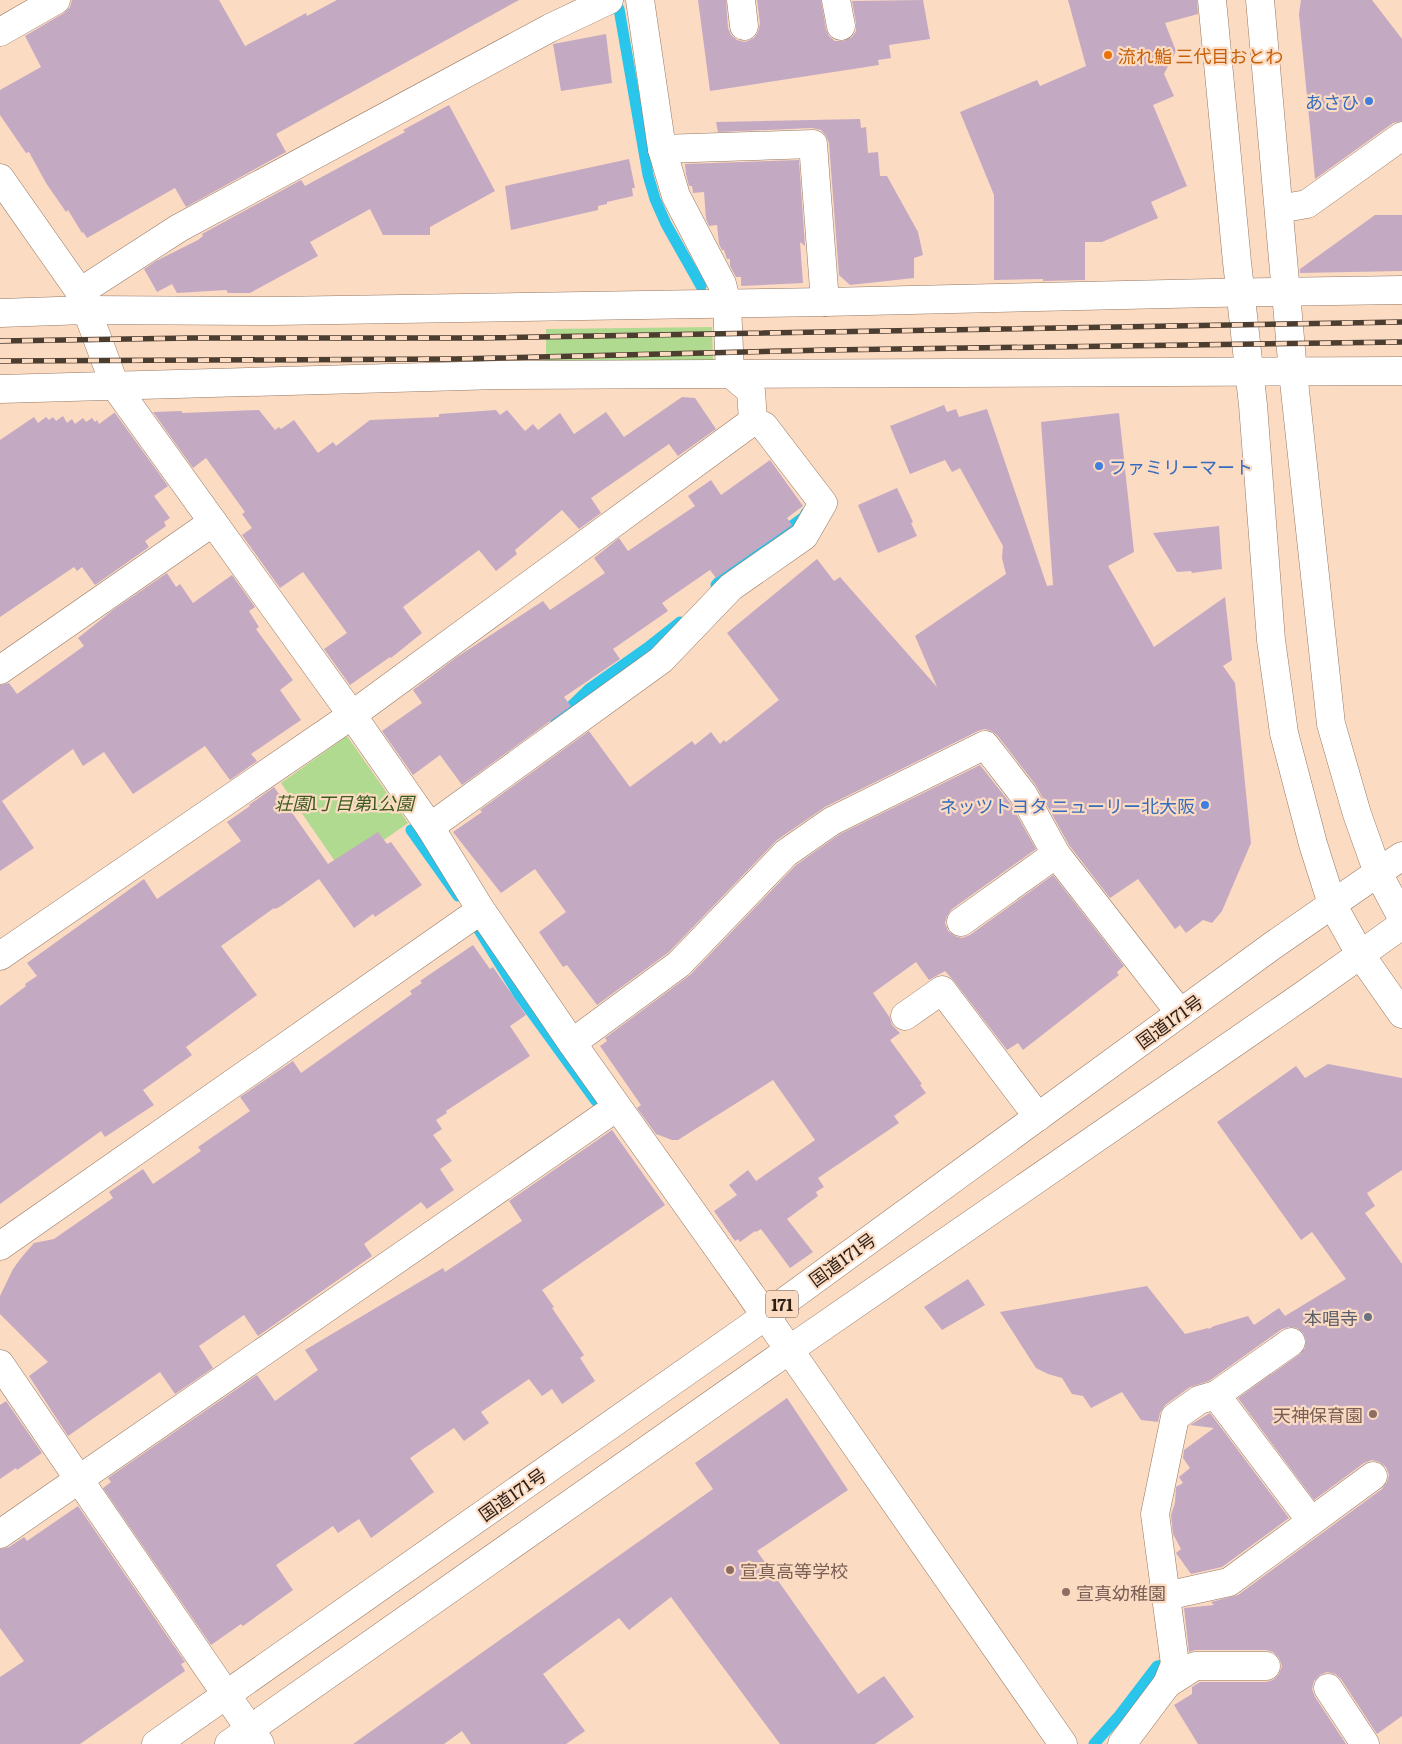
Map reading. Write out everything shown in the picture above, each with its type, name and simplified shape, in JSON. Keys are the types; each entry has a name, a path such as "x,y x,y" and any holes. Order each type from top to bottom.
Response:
{"main road":[{"path":"0,32 56,0"},
{"path":"83,301 179,228 550,28 610,0"},
{"path":"640,0 662,149 676,196 722,284 727,304 730,373 751,392 753,421"},
{"path":"1212,0 1249,371 1271,640 1284,733 1313,844 1332,904 1360,954 1402,1014"},
{"path":"1260,0 1286,292 1331,724 1357,814 1378,873 1402,918"},
{"path":"1278,209 1307,204 1402,136"},
{"path":"662,149 813,144 826,302"},
{"path":"0,178 83,301 115,386 352,716 430,828 481,910 572,1043 789,1350 1063,1744"},
{"path":"0,313 83,301 274,311 1402,290"},
{"path":"0,389 499,375 1402,371"},
{"path":"0,956 352,716 753,421"},
{"path":"430,828 661,660 731,587 804,536 823,503 764,426 753,421"},
{"path":"0,670 213,522"},
{"path":"572,1043 679,964 786,853 832,821 985,744 1023,794 1056,854 1180,1013"},
{"path":"961,922 1056,854"},
{"name":"国道171号","path":"156,1744 765,1316 1180,1013 1402,856"},
{"path":"0,1246 481,910"},
{"name":"171","path":"246,1739 789,1350 1402,924"},
{"path":"905,1016 942,990 1038,1117"},
{"path":"0,1534 617,1107"},
{"path":"1122,1744 1167,1684 1175,1664 1155,1514 1175,1417 1199,1400 1216,1396 1291,1342"},
{"path":"0,1364 226,1695 246,1739"},
{"path":"1216,1396 1312,1521"},
{"path":"1166,1596 1229,1582 1374,1476"},
{"path":"1167,1684 1195,1666 1266,1666"},
{"path":"1328,1688 1365,1744"}],"green space":[{"path":"712,327 713,360 546,362 546,329"},
{"name":"荘園1丁目第1公園","path":"347,736 408,823 341,870 281,783"}],"building":[{"path":"72,0 219,0 245,46 306,13 307,16 337,0 519,0 276,134 286,152 186,207 175,188 87,238 68,210 66,212 46,183 29,152 26,153 0,115 0,90 41,67 25,36 64,13 70,7"},
{"path":"698,0 726,0 728,28 731,35 737,40 745,42 754,38 758,32 760,24 757,0 821,0 829,36 835,41 843,41 852,37 856,31 852,1 923,0 930,39 889,45 891,58 878,60 879,65 710,91"},
{"path":"1068,0 1197,0 1198,14 1165,23 1176,51 1164,74 1174,96 1153,105 1187,186 1151,202 1158,218 1102,242 1085,242 1085,280 994,280 994,195 960,112 1037,80 1040,86 1086,66"},
{"path":"1301,0 1372,0 1402,39 1402,121 1393,123 1315,179 1299,14"},
{"path":"606,34 612,83 561,91 553,44"},
{"path":"449,105 495,191 430,227 430,235 383,235 370,209 310,242 318,256 250,293 228,293 226,290 177,293 172,284 157,292 144,269 156,261 198,240 203,236 202,234 301,180 305,186 405,132 403,130"},
{"path":"860,119 861,128 866,127 868,153 878,152 880,176 887,176 918,232 923,255 914,258 914,278 850,285 839,275 829,143 821,130 812,128 718,132 716,122"},
{"path":"629,159 635,188 632,188 633,196 607,202 607,204 598,206 598,210 511,230 505,186"},
{"path":"799,160 805,246 800,242 803,283 741,286 741,277 736,277 730,266 730,259 727,259 724,250 722,250 719,244 717,225 709,226 706,219 704,192 693,193 692,186 689,186 685,164"},
{"path":"1375,215 1402,215 1402,271 1300,273 1300,269"},
{"path":"682,397 695,398 716,429 678,456 669,444 591,498 601,513 579,529 562,510 515,550 517,554 496,571 479,550 403,607 422,633 391,658 350,685 324,649 347,633 303,572 280,588 242,535 252,528 242,514 245,512 206,458 193,468 153,412 182,411 182,413 259,410 275,430 279,427 281,429 294,420 318,453 333,442 336,446 370,420 439,417 439,414 496,410 500,415 507,410 525,431 533,424 538,430 560,413 574,434 606,412 624,437"},
{"path":"944,405 947,412 956,409 959,417 987,409 1047,586 1053,585 1041,422 1119,413 1134,552 1108,566 1154,647 1225,597 1232,660 1223,666 1235,683 1251,843 1222,911 1212,923 1203,920 1186,933 1180,925 1175,929 1138,879 1110,898 1069,845 1035,784 997,735 985,729 825,807 777,840 669,952 597,1005 567,965 563,967 539,932 566,912 535,869 501,893 453,832 482,812 480,810 589,731 630,787 692,741 695,745 711,732 720,744 724,740 726,742 779,700 727,633 817,559 834,581 840,577 937,687 915,636 1006,574 1002,558 1003,546 960,468 952,472 945,460 910,474 890,426"},
{"path":"114,413 168,486 154,496 170,518 164,522 166,526 145,541 149,547 95,585 82,567 77,571 74,567 0,617 0,440 34,417 38,423 46,417 49,420 53,417 56,421 63,416 67,423 72,419 75,424 83,418 86,422 92,418 95,422 97,420 99,424"},
{"path":"770,460 803,506 787,518 792,525 716,578 710,570 662,603 668,611 613,649 620,659 564,697 571,706 462,785 440,755 413,775 382,731 422,703 413,690 457,657 543,601 550,610 605,573 594,558 619,538 628,551 695,506 688,496 711,480 721,495"},
{"path":"897,488 913,522 911,523 917,536 878,553 858,505"},
{"path":"1219,526 1222,569 1192,573 1191,571 1177,572 1153,533"},
{"path":"167,573 176,587 180,584 193,603 232,575 255,607 249,611 259,627 256,629 293,680 280,690 301,720 251,754 257,761 230,780 205,746 133,794 104,752 83,766 73,749 2,801 34,848 0,871 0,685 9,683 17,694 84,646 78,638 113,610"},
{"path":"980,765 1010,803 1036,849 952,909 945,923 948,931 962,938 970,935 1053,875 1124,966 1118,971 1119,975 1023,1050 1018,1043 1007,1050 945,971 929,980 916,962 873,993 890,1018 892,1025 900,1033 890,1040 922,1084 920,1085 926,1093 894,1116 899,1123 818,1178 824,1187 816,1192 818,1196 787,1219 813,1252 790,1268 761,1229 740,1242 738,1239 735,1241 714,1211 737,1195 729,1185 748,1170 756,1181 815,1140 773,1080 678,1140 672,1140 656,1134 637,1108 641,1105 600,1046 607,1041 605,1038 690,975 796,865 840,834"},
{"path":"274,787 328,864 378,832 387,844 391,842 422,885 375,917 373,914 354,928 319,879 221,946 257,995 186,1047 192,1055 143,1090 154,1105 105,1137 101,1131 0,1204 0,1006 37,976 27,963 144,879 157,899 241,841 227,822"},
{"path":"473,945 490,969 493,967 526,1015 510,1026 530,1056 446,1111 447,1113 436,1120 442,1129 433,1135 452,1161 440,1169 454,1190 427,1209 421,1202 364,1244 372,1256 258,1336 244,1315 199,1346 213,1368 175,1394 160,1372 68,1436 29,1376 48,1362 0,1314 0,1296 13,1269 21,1258 34,1243 54,1239 113,1198 109,1192 143,1169 153,1184 201,1151 198,1147 250,1111 240,1097 293,1061 301,1073 412,994 410,991 422,983 420,981"},
{"path":"1328,1064 1402,1078 1402,1170 1367,1193 1375,1206 1365,1213 1402,1264 1402,1716 1377,1734 1341,1679 1335,1674 1327,1672 1320,1675 1314,1681 1312,1689 1315,1697 1346,1744 1198,1744 1174,1705 1192,1694 1192,1687 1200,1682 1266,1682 1273,1680 1279,1674 1282,1666 1279,1658 1273,1652 1266,1650 1195,1650 1189,1652 1184,1608 1214,1605 1211,1602 1238,1595 1382,1489 1389,1475 1386,1467 1372,1460 1364,1463 1314,1500 1238,1398 1300,1354 1305,1348 1306,1340 1303,1333 1297,1328 1289,1327 1282,1329 1209,1381 1190,1387 1165,1405 1160,1413 1158,1422 1141,1420 1122,1392 1091,1408 1083,1396 1072,1394 1062,1378 1036,1368 1000,1312 1147,1286 1185,1334 1209,1329 1248,1316 1254,1325 1279,1308 1285,1316 1346,1279 1312,1232 1301,1240 1217,1122 1296,1066 1305,1078"},
{"path":"612,1130 665,1205 542,1290 584,1355 580,1358 595,1381 562,1404 552,1389 542,1396 529,1379 481,1412 489,1423 464,1441 454,1428 410,1458 434,1492 371,1538 359,1519 338,1533 333,1526 276,1565 293,1590 243,1626 241,1624 211,1645 103,1488 111,1482 108,1478 257,1375 275,1401 318,1370 305,1350 443,1268 445,1272 522,1221 509,1201"},
{"path":"968,1279 985,1305 942,1330 924,1307"},
{"path":"787,1398 848,1490 757,1551 858,1694 884,1676 914,1717 875,1744 780,1744 671,1597 629,1630 619,1618 543,1674 585,1731 566,1744 471,1744 462,1731 444,1744 353,1744 713,1489 695,1463"},
{"path":"6,1401 42,1453 0,1479 0,1405"},
{"path":"1210,1413 1289,1518 1222,1567 1191,1574 1176,1553 1181,1549 1173,1534 1171,1515 1175,1503 1176,1487 1183,1483 1179,1477 1190,1468 1183,1458 1184,1450 1214,1428 1190,1425"},
{"path":"78,1506 185,1662 181,1664 185,1671 80,1744 0,1744 0,1677 24,1661 0,1628 0,1549 9,1547 24,1537 27,1541"}],"waterway":[{"path":"619,9 648,175 655,199 666,224 701,286"},
{"path":"716,585 727,573 804,517 806,513"},
{"path":"556,721 589,689 680,622"},
{"path":"411,830 458,896"},
{"path":"476,925 519,995 596,1101"},
{"path":"1094,1744 1118,1717 1157,1666 1174,1662"}],"railway":[{"path":"0,341 192,338 481,338 1402,322"},
{"path":"0,361 455,359 828,350 1402,342"}],"place":[{"name":"流れ鮨 三代目おとわ","path":"1108,55"},
{"name":"あさひ","path":"1369,101"},
{"name":"ファミリーマート","path":"1099,466"},
{"name":"ネッツトヨタ ニューリー北大阪","path":"1205,805"},
{"name":"本唱寺","path":"1368,1317"},
{"name":"天神保育園","path":"1373,1414"},
{"name":"宣真高等学校","path":"730,1570"},
{"name":"宣真幼稚園","path":"1066,1592"}]}
